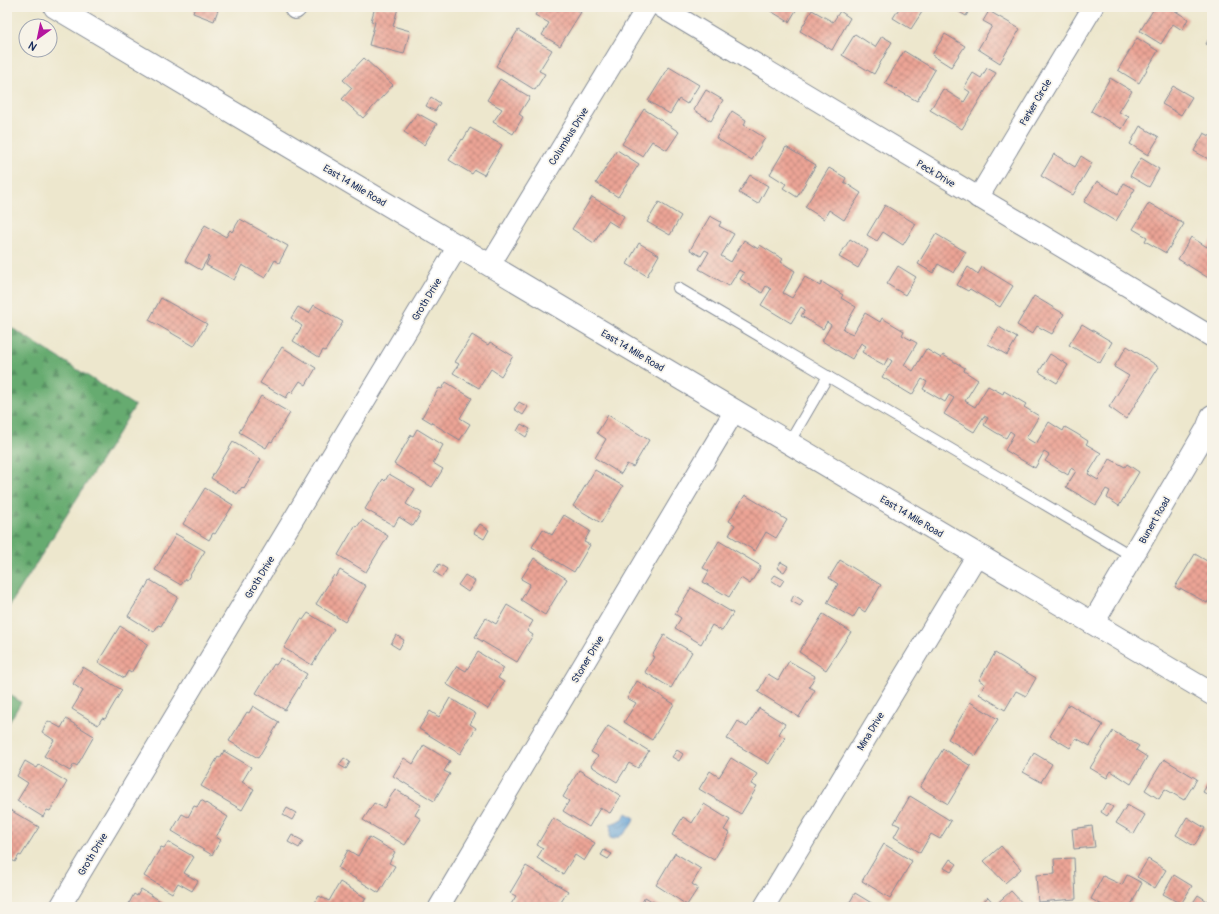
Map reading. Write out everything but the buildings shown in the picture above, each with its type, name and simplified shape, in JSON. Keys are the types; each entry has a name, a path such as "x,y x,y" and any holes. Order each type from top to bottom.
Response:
{"main road":[{"name":"East 14 Mile Road","path":"55,7 1212,694"},
{"name":"Bunert Road","path":"1093,623 1207,428 1212,416"}],"street":[{"name":"Columbus Drive","path":"490,265 647,7"},
{"name":"Peck Drive","path":"661,7 1212,337"},
{"name":"Parker Circle","path":"978,198 1093,7"},
{"name":"Groth Drive","path":"60,907 458,246"},
{"name":"Stoner Drive","path":"439,907 735,410"},
{"name":"Mina Drive","path":"764,907 977,555"}],"lane":[{"path":"678,288 1132,556"},
{"path":"789,443 828,376"}],"green space":[{"path":"7,325 135,406 7,610"},
{"path":"7,693 21,702 7,726"}],"water":[{"path":"626,813 635,818 631,825 627,831 621,835 614,839 610,838 611,824 623,819"}]}
